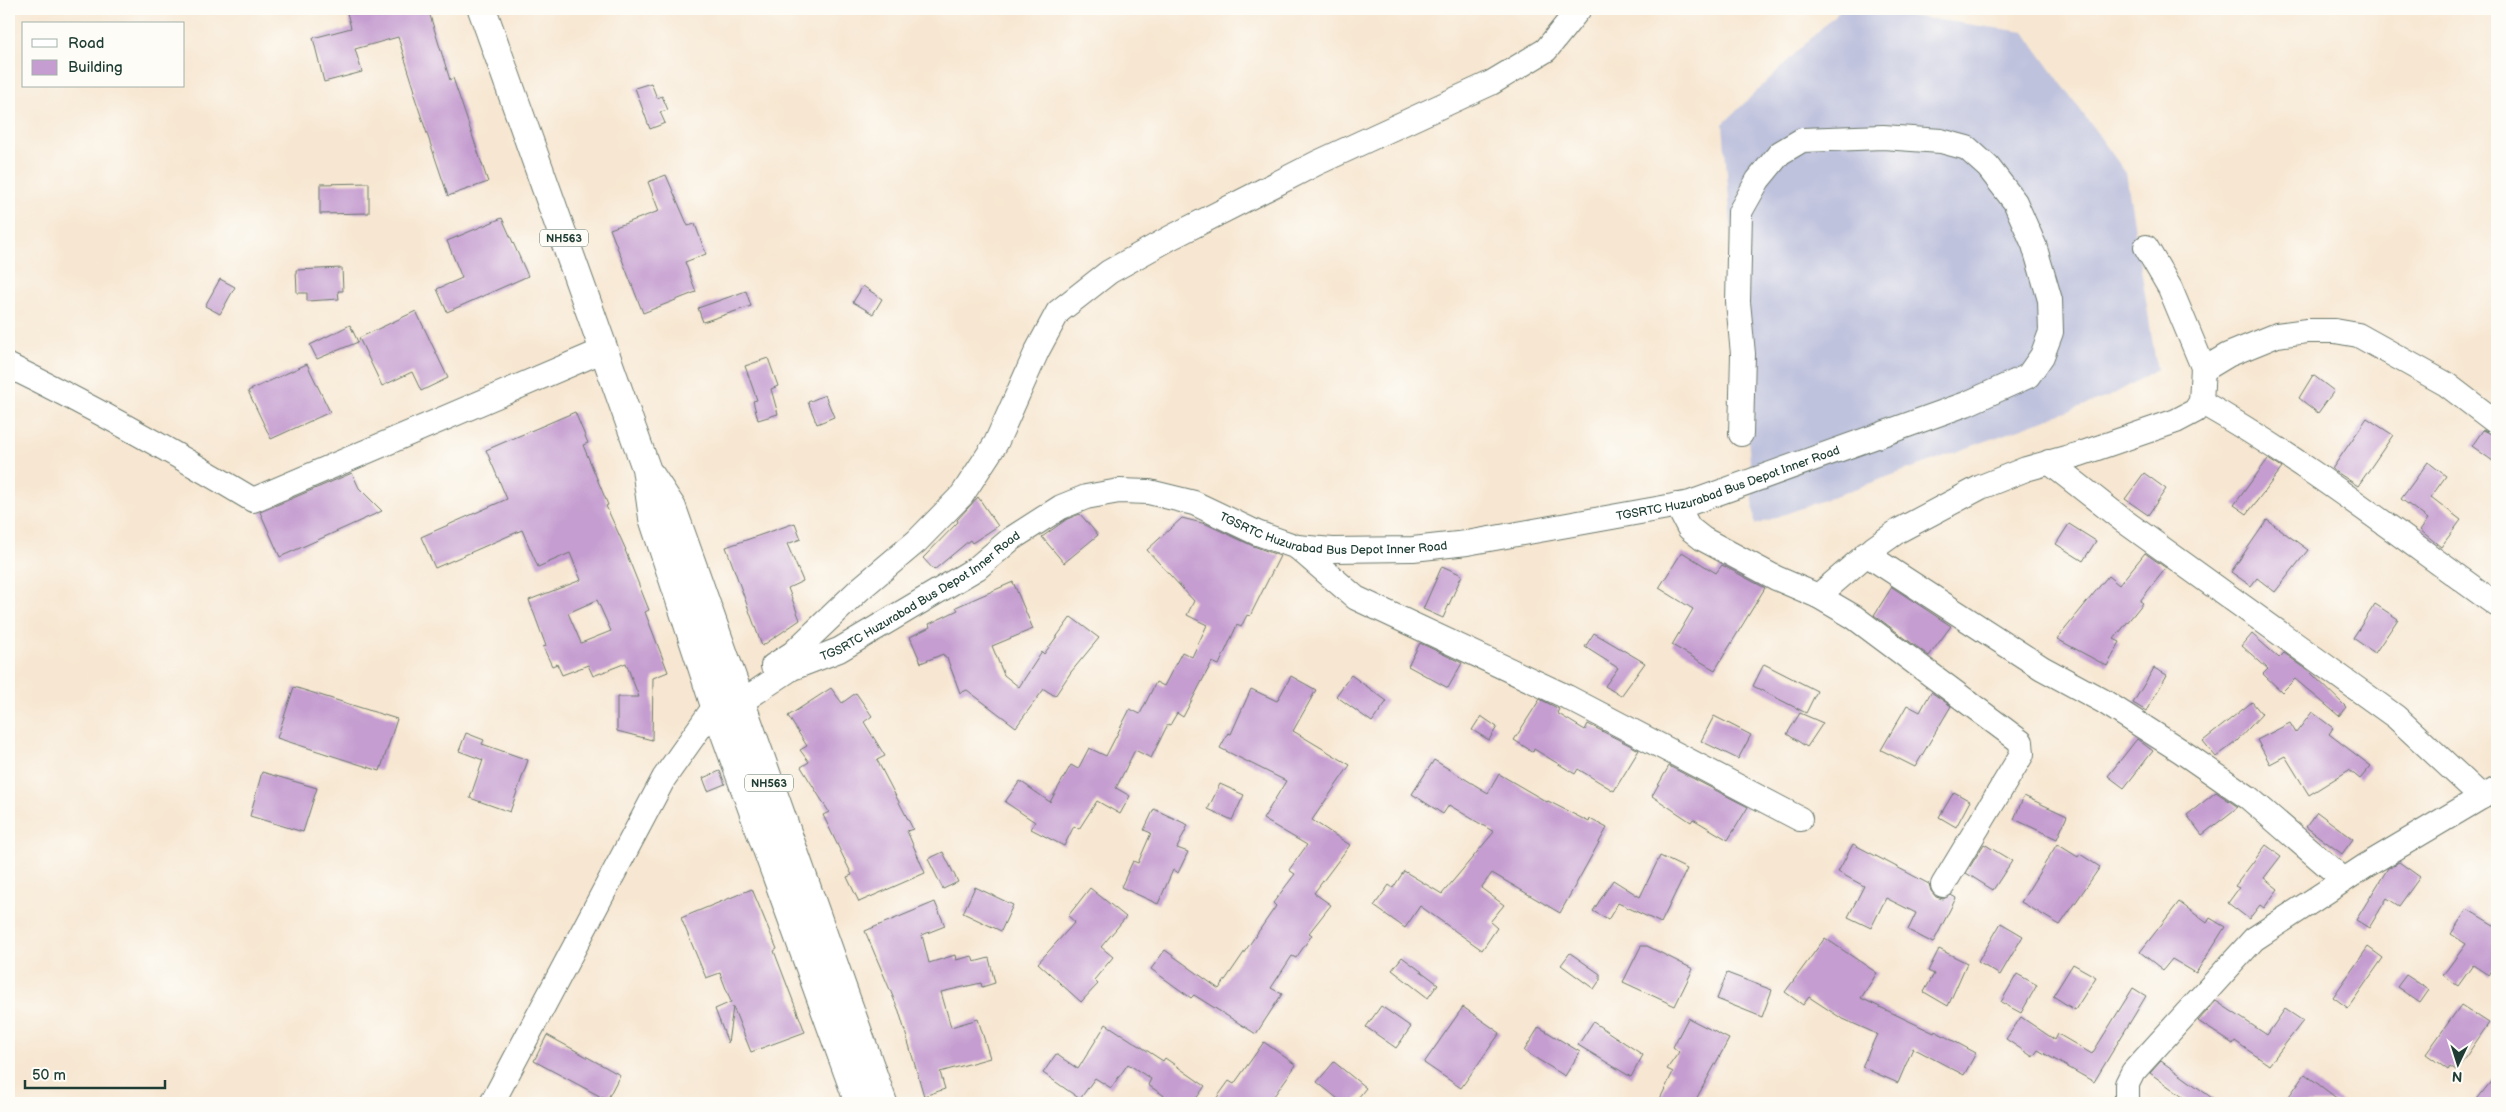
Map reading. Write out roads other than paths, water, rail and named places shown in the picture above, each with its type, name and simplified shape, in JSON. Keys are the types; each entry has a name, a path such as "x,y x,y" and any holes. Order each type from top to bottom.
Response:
{"highway":[{"name":"NH563","path":"482,9 646,468 672,508 731,701 859,1103"},
{"name":"NH563","path":"731,701 883,1103"}],"street":[{"path":"492,1103 664,778 731,701 758,676 793,653 860,589 917,541 962,495 996,443 1037,351 1058,312 1109,272 1170,238 1318,163 1491,83 1546,50 1579,9"},
{"name":"TGSRTC Huzurabad Bus Depot Inner Road","path":"731,701 792,668 839,650 977,568 1011,539 1060,507 1086,497 1119,491 1149,492 1194,503 1257,533 1297,546 1333,550 1413,549 1467,543 1690,503 1966,404 2028,376 2042,356 2051,332 2050,300 2034,245 2015,202 1988,167 1967,148 1941,141 1883,137 1802,140 1780,153 1758,180 1740,212 1738,302 1743,354 1741,434"},
{"path":"1818,596 1866,554 1898,531 1950,502 1981,487 2049,462 2188,416 2202,402 2203,370 2185,320 2170,288 2146,247"},
{"path":"2203,370 2228,355 2277,335 2307,331 2335,331 2358,336 2446,384 2497,423"},
{"path":"9,366 167,449 253,500 604,350"},
{"path":"2202,402 2233,420 2345,495 2497,605"},
{"path":"2049,462 2124,521 2396,717 2490,793 2367,865 2279,922 2248,945 2133,1072 2127,1084 2127,1103"},
{"path":"1677,505 1689,528 1703,540 1776,578 1818,596 1854,617 2021,742 2022,754 1943,885"},
{"path":"1297,546 1356,598 1567,697 1800,819"},
{"path":"1866,554 2042,668 2103,701 2181,751 2249,798 2344,880"}]}
